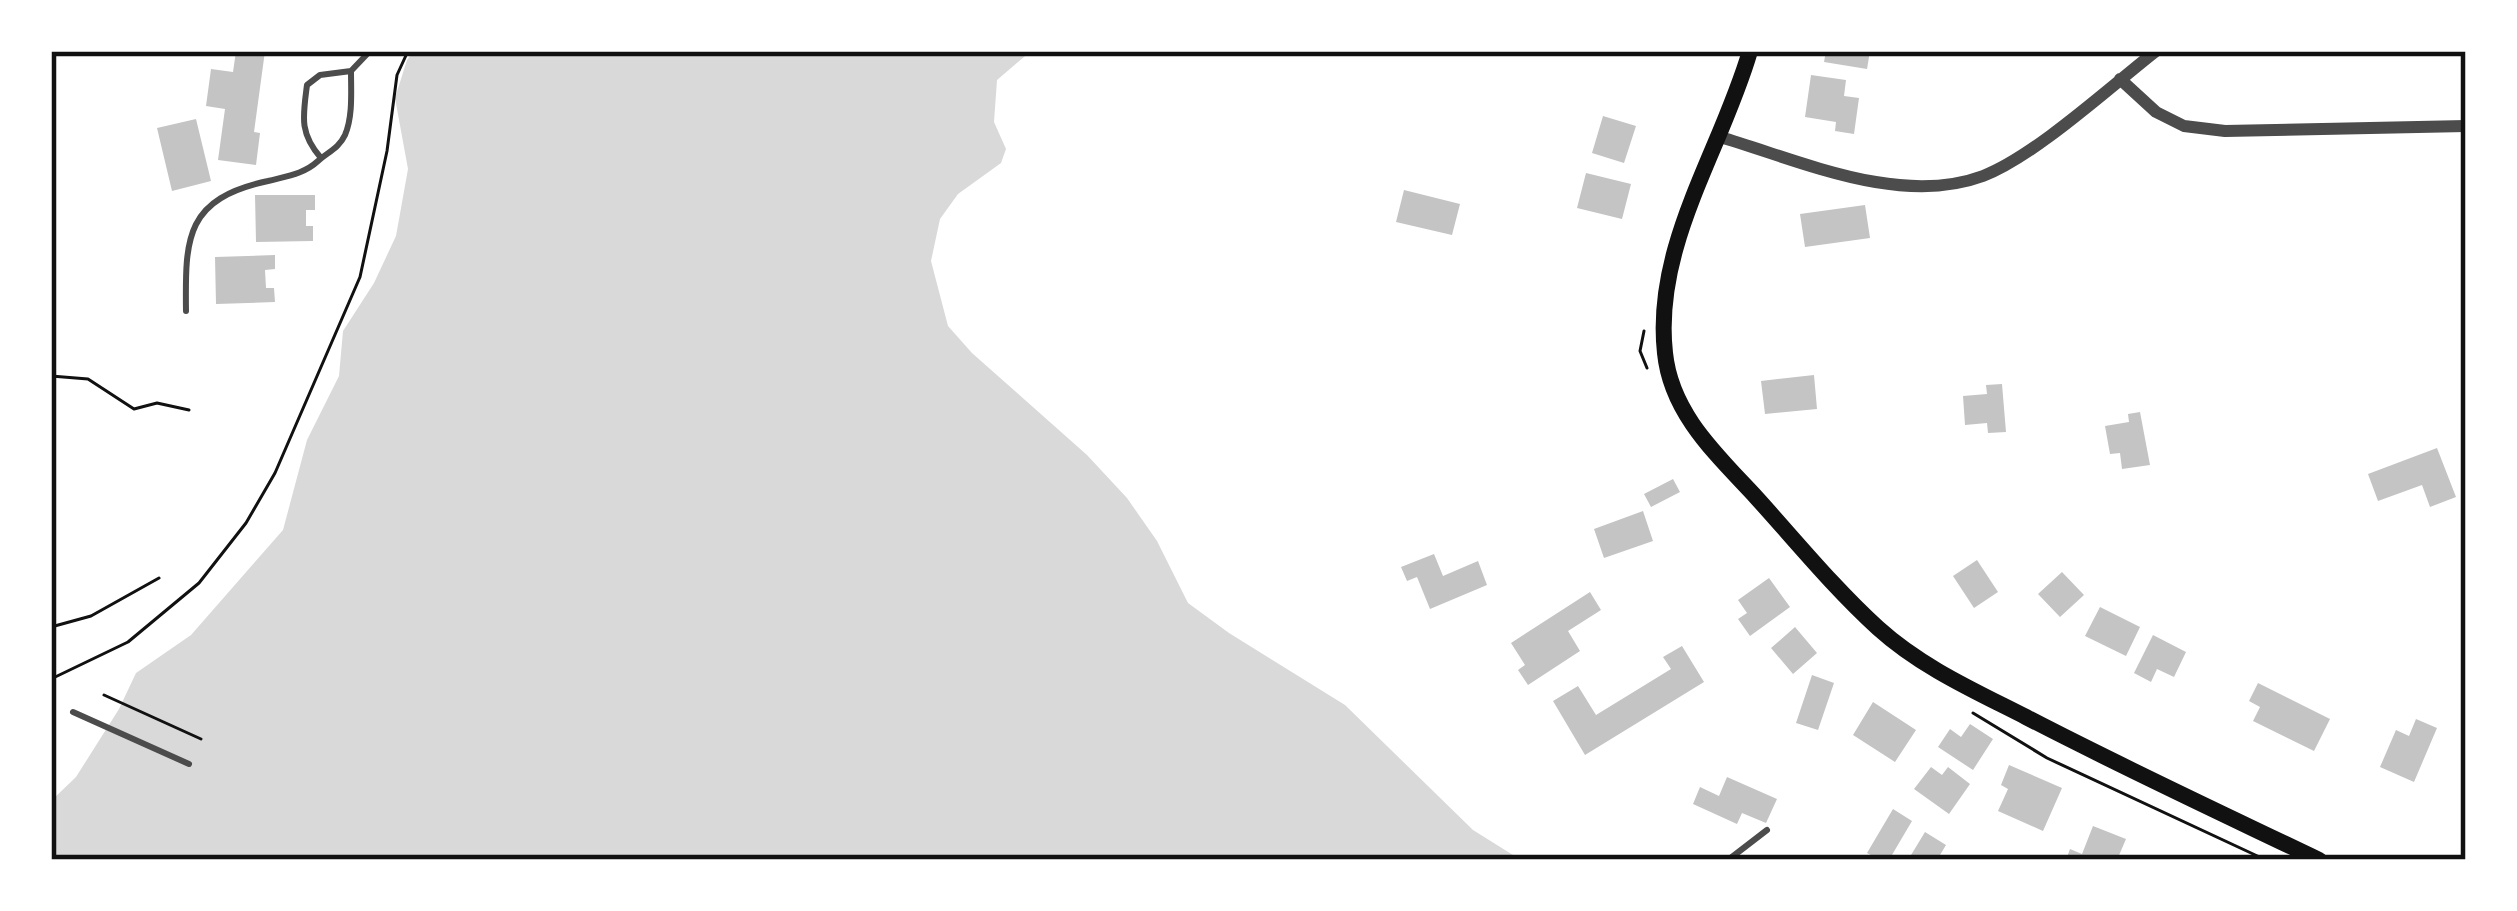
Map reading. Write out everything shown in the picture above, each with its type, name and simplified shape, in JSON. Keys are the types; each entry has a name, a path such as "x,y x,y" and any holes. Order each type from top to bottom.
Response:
{"main road":[{"path":"1750,51 1720,137 1682,222 1664,300 1665,357 1675,395 1698,435 1880,629 1933,670 2319,860"}],"street":[{"path":"1720,137 1891,183 1939,185 1983,176 2024,153 2156,51"},
{"path":"2120,79 2156,112 2184,126 2225,131 2466,126"}],"lane":[{"path":"321,158 307,142 302,126 307,85 320,75 351,71 370,51"},
{"path":"186,311 185,251 198,220 216,197 299,173 344,138 350,116 351,71"},
{"path":"74,712 189,764"},
{"path":"1729,860 1767,830"}],"path":[{"path":"51,679 128,642 199,583 245,523 275,473 360,277 388,151 397,75 408,51"},
{"path":"1643,331 1640,351 1649,373"},
{"path":"51,376 88,379 134,409 157,403 189,410"},
{"path":"51,627 91,616 159,578"},
{"path":"104,695 201,739"},
{"path":"1965,709 2047,758 2266,860"}],"shaded area":[{"path":"414,51 1031,51 997,80 994,122 1006,149 1001,163 958,194 940,219 931,261 948,326 1127,498 1157,541 1188,603 1345,705 1473,830 1521,860 51,860 51,801 76,777 136,673 191,635 283,530 307,440 339,376 343,331 374,283 396,236 408,169 395,98"}],"building":[{"path":"236,51 265,51 254,132 260,133 256,165 218,160 225,109 206,106 211,69 233,72"},
{"path":"1826,51 1870,51 1867,69 1824,62"},
{"path":"1811,75 1846,80 1844,96 1859,98 1854,134 1835,131 1836,122 1805,117"},
{"path":"1603,116 1636,126 1624,163 1592,153"},
{"path":"196,119 211,181 172,191 157,128"},
{"path":"1586,173 1631,184 1622,219 1577,208"},
{"path":"1404,190 1460,204 1452,235 1396,222"},
{"path":"255,195 315,195 315,210 306,210 313,241 256,242"},
{"path":"1865,205 1870,238 1805,247 1800,214"},
{"path":"275,255 275,269 265,270 266,288 274,288 275,302 216,304 215,257"},
{"path":"1814,375 1817,409 1765,414 1761,381"},
{"path":"2002,384 2006,432 1988,433 1987,423 1965,425 1963,396 1987,394 1986,385"},
{"path":"2140,412 2150,465 2122,469 2120,453 2110,454 2105,426 2129,422 2128,414"},
{"path":"2437,448 2456,497 2430,507 2422,485 2378,501 2368,474"},
{"path":"1673,479 1680,492 1651,507 1644,494"},
{"path":"1643,511 1653,541 1604,558 1594,529"},
{"path":"1434,554 1443,576 1478,561 1487,585 1430,609 1417,577 1407,581 1401,567"},
{"path":"1977,560 1998,592 1974,608 1953,576"},
{"path":"2062,572 2084,595 2060,617 2038,594"},
{"path":"1769,578 1790,607 1750,636 1738,619 1747,613 1738,600"},
{"path":"1590,592 1601,610 1568,631 1580,651 1528,685 1518,670 1525,665 1511,643"},
{"path":"2100,607 2140,627 2126,656 2085,636"},
{"path":"1795,627 1817,653 1793,674 1771,648"},
{"path":"2153,635 2186,652 2174,677 2157,669 2151,682 2134,673"},
{"path":"1682,646 1704,682 1585,755 1553,701 1578,686 1596,715 1671,669 1663,657"},
{"path":"1812,675 1834,683 1818,730 1796,723"},
{"path":"2258,683 2330,719 2314,751 2253,721 2260,707 2249,701"},
{"path":"1873,702 1916,730 1895,762 1853,735"},
{"path":"2416,719 2437,728 2414,782 2380,767 2396,730 2409,736"},
{"path":"1970,724 1993,739 1973,770 1938,747 1950,729 1961,737"},
{"path":"2009,765 2062,788 2043,831 1998,811 2008,789 2001,785"},
{"path":"1931,767 1942,775 1948,767 1970,784 1949,814 1914,789"},
{"path":"1727,777 1777,799 1766,823 1742,813 1737,824 1693,804 1700,787 1719,796"},
{"path":"1893,809 1912,821 1889,860 1880,860 1867,853"},
{"path":"2093,826 2126,839 2117,860 2066,860 2070,849 2082,854"},
{"path":"1925,832 1946,845 1937,860 1908,860"}]}
